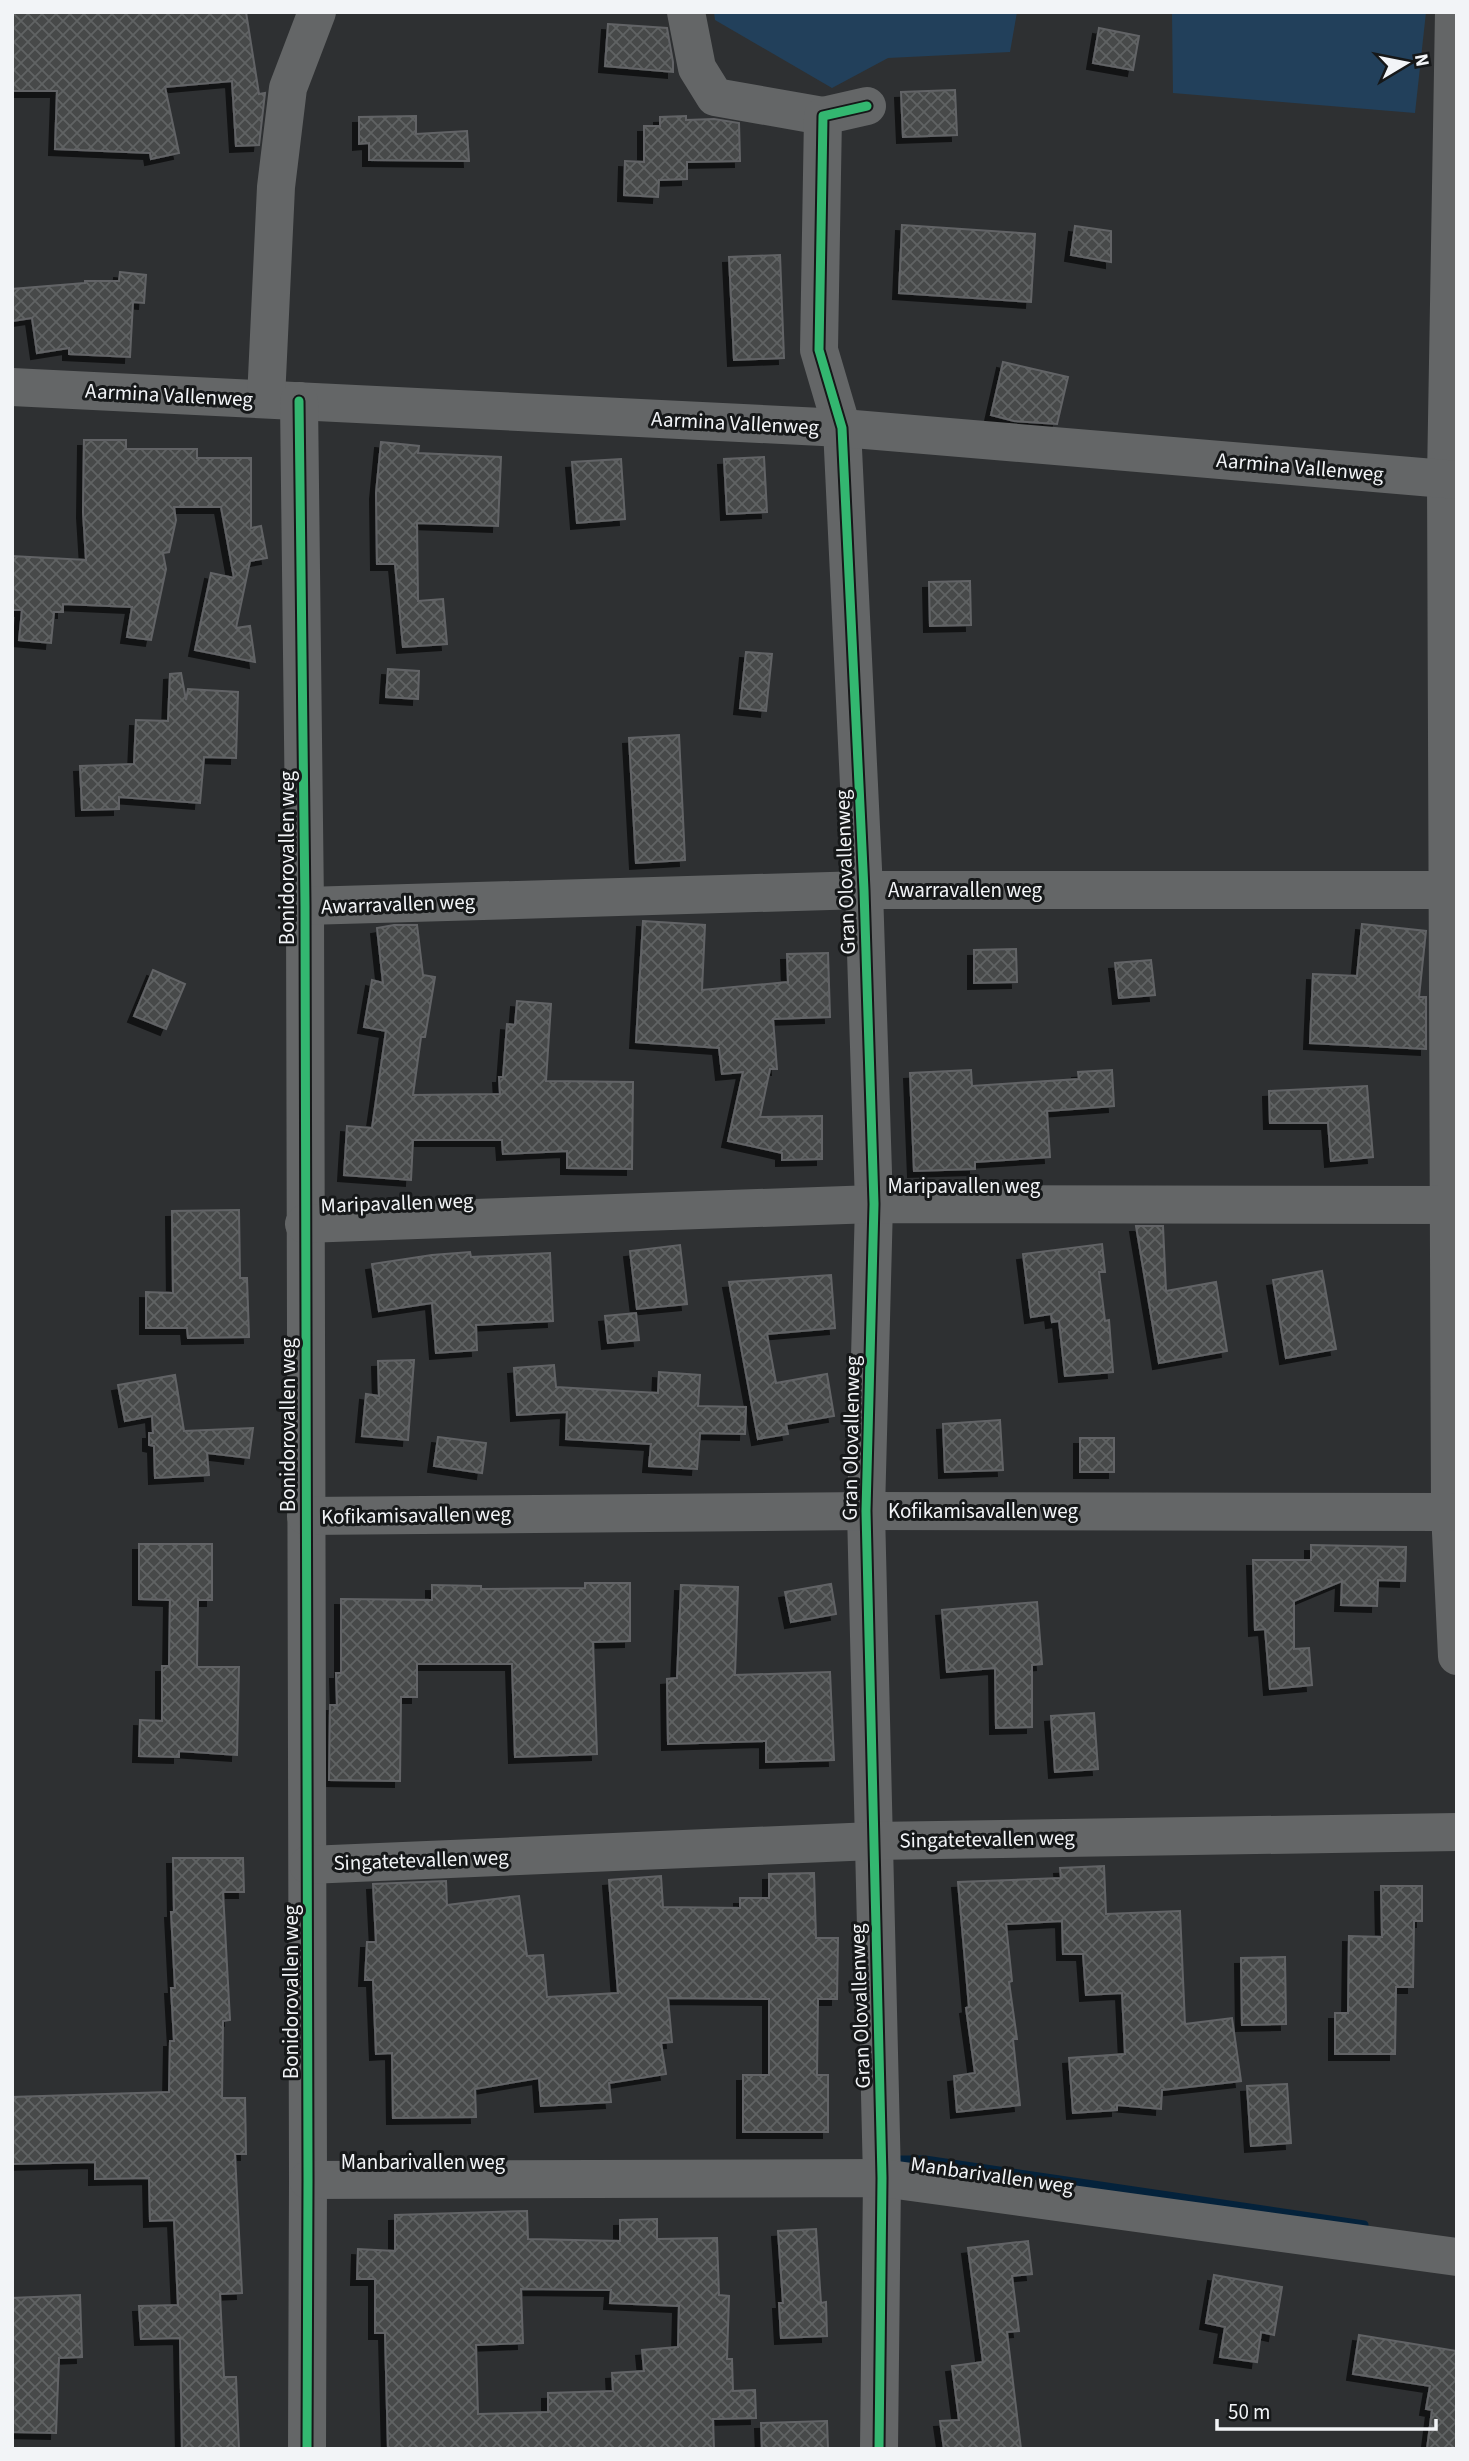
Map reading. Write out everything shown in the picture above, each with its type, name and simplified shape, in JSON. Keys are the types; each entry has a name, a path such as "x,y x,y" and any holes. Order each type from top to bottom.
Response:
{"street":[{"name":"Bonidorovallen weg","path":"307,2449 309,2180 305,906 276,187 288,88 317,12"},
{"path":"686,12 697,68 715,97 823,116 867,106"},
{"path":"1454,12 1450,1511 1457,1656"},
{"name":"Gran Olovallenweg","path":"823,116 819,350 842,428 864,890 874,1204 866,1511 882,2178 879,2449"},
{"name":"Aarmina Vallenweg","path":"12,387 842,428 1451,480"},
{"name":"Awarravallen weg","path":"305,906 864,890 1452,889"},
{"name":"Maripavallen weg","path":"304,1224 874,1204 1452,1205"},
{"name":"Kofikamisavallen weg","path":"306,1516 866,1511 1450,1511"},
{"name":"Singatetevallen weg","path":"308,1865 873,1841 1457,1832"},
{"name":"Manbarivallen weg","path":"309,2180 882,2178 1457,2257"}],"shaded area":[{"path":"714,12 1017,12 1010,52 888,58 832,88 715,20"},
{"path":"1172,12 1426,12 1415,113 1173,93"}],"building":[{"path":"12,12 246,12 259,94 265,93 259,145 236,146 232,81 165,87 179,153 151,159 150,153 55,149 57,91 12,91"},
{"path":"608,24 667,28 673,72 605,66"},
{"path":"1099,28 1139,36 1133,70 1093,63"},
{"path":"955,90 957,135 903,137 901,92"},
{"path":"416,116 416,134 467,131 469,161 369,160 369,143 359,144 359,117"},
{"path":"686,116 686,120 714,119 739,123 740,161 687,162 687,179 659,180 658,197 624,195 625,161 644,162 644,126 660,126 660,117"},
{"path":"902,225 1035,234 1031,302 899,293"},
{"path":"1075,226 1111,231 1111,262 1071,255"},
{"path":"780,255 784,358 734,360 729,257"},
{"path":"120,272 146,275 144,303 133,302 130,357 69,354 69,348 37,353 32,318 12,321 12,289 85,281 119,281"},
{"path":"1003,362 1068,377 1057,424 1014,421 991,415"},
{"path":"84,440 126,440 126,449 197,449 197,458 251,458 251,528 261,526 267,558 250,561 236,628 250,626 255,662 195,650 211,573 234,578 221,507 174,507 176,520 169,552 163,553 166,569 151,640 127,637 132,607 63,604 63,612 54,612 51,643 19,640 22,610 12,610 12,556 86,560 83,512"},
{"path":"381,442 419,446 418,453 501,457 498,526 417,523 418,601 443,599 447,644 403,647 395,564 377,564 376,493"},
{"path":"764,457 767,512 727,514 724,459"},
{"path":"621,459 625,519 577,523 572,462"},
{"path":"970,581 971,625 930,626 929,582"},
{"path":"746,652 772,654 766,711 740,708"},
{"path":"388,669 419,671 418,699 386,697"},
{"path":"181,673 186,700 188,689 238,692 236,758 204,757 200,803 119,797 119,809 82,810 80,766 134,764 136,720 168,721 170,674"},
{"path":"679,735 685,860 636,863 629,738"},
{"path":"643,921 705,925 702,990 788,982 787,954 828,953 830,1017 773,1019 777,1069 770,1069 760,1117 822,1116 822,1159 782,1160 782,1153 728,1141 743,1072 722,1074 719,1048 636,1042"},
{"path":"1362,924 1426,931 1419,997 1426,997 1426,1049 1310,1043 1313,974 1357,976"},
{"path":"417,925 423,975 435,977 425,1037 421,1037 413,1095 500,1094 499,1077 503,1077 507,1024 515,1025 517,1001 551,1004 546,1081 633,1082 632,1169 567,1168 567,1151 503,1154 502,1140 413,1140 411,1180 344,1175 347,1126 372,1128 386,1031 364,1027 372,980 383,983 377,928"},
{"path":"1016,949 1017,982 974,983 974,950"},
{"path":"1151,960 1155,995 1119,998 1115,963"},
{"path":"153,970 185,984 166,1029 134,1016"},
{"path":"971,1070 972,1086 1079,1079 1078,1072 1112,1070 1114,1106 1047,1111 1050,1157 975,1162 975,1169 914,1171 910,1073"},
{"path":"1367,1086 1373,1157 1331,1161 1328,1123 1270,1123 1269,1091"},
{"path":"239,1210 240,1278 247,1278 249,1337 188,1338 187,1328 146,1328 146,1292 173,1293 172,1211"},
{"path":"1136,1226 1163,1226 1166,1291 1216,1282 1227,1351 1159,1363"},
{"path":"1102,1244 1105,1272 1099,1272 1105,1321 1109,1320 1113,1372 1065,1376 1059,1321 1052,1322 1051,1314 1031,1317 1023,1254"},
{"path":"680,1245 687,1304 637,1309 630,1251"},
{"path":"470,1252 471,1257 550,1253 553,1321 476,1325 477,1350 436,1353 432,1303 379,1311 372,1264"},
{"path":"1322,1271 1336,1349 1286,1358 1273,1280"},
{"path":"831,1275 835,1328 767,1334 776,1383 827,1374 834,1416 786,1424 788,1434 758,1439 729,1282"},
{"path":"636,1313 639,1340 608,1343 605,1316"},
{"path":"414,1360 408,1440 362,1436 366,1394 379,1396 378,1361"},
{"path":"554,1365 556,1387 658,1393 659,1372 700,1375 698,1406 746,1407 745,1434 700,1433 697,1469 649,1466 651,1444 566,1439 567,1412 517,1415 514,1368"},
{"path":"175,1375 184,1431 253,1428 249,1458 207,1453 209,1475 155,1478 154,1446 149,1445 149,1433 153,1433 152,1416 125,1421 118,1385"},
{"path":"1000,1420 1003,1470 945,1472 943,1424"},
{"path":"438,1437 486,1443 482,1473 434,1466"},
{"path":"1080,1438 1114,1438 1114,1472 1080,1472"},
{"path":"139,1544 212,1544 212,1600 198,1600 197,1667 239,1667 237,1755 179,1751 179,1757 139,1756 140,1720 162,1721 162,1666 169,1666 170,1600 139,1599"},
{"path":"1311,1545 1406,1547 1405,1581 1378,1580 1377,1606 1341,1605 1342,1581 1294,1601 1294,1649 1309,1648 1312,1685 1270,1689 1265,1629 1255,1630 1253,1560 1311,1560"},
{"path":"585,1583 630,1583 630,1641 593,1642 597,1754 515,1757 512,1664 417,1664 417,1697 401,1697 400,1781 329,1780 330,1705 337,1705 336,1673 341,1673 341,1599 432,1600 432,1585 481,1586 481,1589 585,1588"},
{"path":"831,1584 836,1614 791,1622 785,1592"},
{"path":"681,1585 738,1587 735,1675 830,1672 834,1760 766,1762 766,1741 668,1744 667,1679 677,1678"},
{"path":"1037,1602 1042,1664 1032,1665 1032,1727 996,1728 995,1668 947,1672 942,1610"},
{"path":"1094,1713 1098,1769 1055,1772 1051,1716"},
{"path":"173,1858 243,1858 244,1892 223,1892 230,2020 223,2021 222,2098 245,2098 246,2154 235,2154 242,2293 220,2294 224,2377 236,2377 239,2449 182,2449 180,2338 141,2339 139,2306 178,2305 174,2220 150,2221 149,2178 95,2179 95,2162 12,2164 12,2097 169,2092 170,2041 174,2041 171,1988 175,1988 171,1912 174,1912"},
{"path":"1104,1866 1106,1914 1180,1911 1185,2024 1232,2018 1241,2081 1162,2090 1161,2109 1117,2105 1117,2110 1073,2113 1069,2058 1125,2054 1122,1993 1086,1995 1083,1954 1063,1954 1062,1921 1006,1924 1020,2105 957,2112 954,2076 975,2073 966,2008 969,2007 958,1882 1061,1878 1060,1868"},
{"path":"814,1873 816,1938 838,1938 837,1999 818,1999 817,2075 828,2075 828,2132 743,2132 743,2075 769,2075 769,1999 668,1998 672,2042 661,2043 666,2074 609,2083 611,2102 541,2106 539,2078 475,2089 476,2117 393,2118 392,2053 376,2054 373,1980 365,1980 367,1942 376,1942 373,1884 446,1881 447,1905 519,1896 527,1956 543,1955 547,1997 618,1993 609,1880 661,1876 663,1907 740,1908 740,1898 769,1898 769,1874"},
{"path":"1381,1886 1422,1886 1422,1921 1414,1921 1413,1987 1396,1987 1395,2054 1335,2054 1335,2013 1348,2013 1349,1936 1382,1937"},
{"path":"1285,1957 1286,2024 1242,2025 1241,1958"},
{"path":"1287,2084 1291,2143 1251,2146 1247,2086"},
{"path":"527,2211 528,2239 620,2241 620,2220 657,2219 657,2239 717,2238 719,2295 729,2296 727,2359 732,2359 733,2391 755,2390 756,2418 713,2419 714,2449 388,2449 385,2333 375,2333 375,2279 357,2279 358,2249 395,2251 395,2215","holes":["521,2289 611,2290 610,2303 679,2306 678,2347 642,2350 644,2371 612,2373 613,2391 548,2393 548,2412 478,2414 476,2345 523,2343"]},
{"path":"816,2229 821,2303 826,2302 827,2336 781,2338 779,2303 783,2303 778,2231"},
{"path":"1028,2241 1032,2274 1012,2276 1019,2331 1007,2332 1021,2449 944,2449 940,2421 959,2420 952,2366 983,2362 968,2248"},
{"path":"1214,2275 1282,2287 1274,2335 1261,2332 1257,2362 1220,2357 1225,2327 1206,2323"},
{"path":"80,2295 82,2357 59,2358 56,2433 12,2432 12,2298"},
{"path":"1359,2335 1457,2351 1457,2449 1427,2449 1432,2410 1426,2409 1430,2386 1353,2374"},
{"path":"827,2421 828,2449 762,2449 761,2423"}],"waterway":[{"path":"890,2160 925,2160 1364,2225"}],"cycle path":[{"path":"867,106 823,116 819,350 842,428 864,890 874,1204 866,1511 882,2178 879,2449"},
{"path":"299,401 305,906 307,2449"}]}
